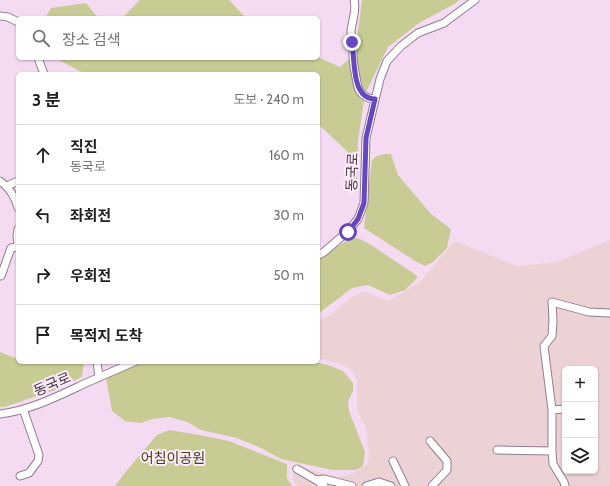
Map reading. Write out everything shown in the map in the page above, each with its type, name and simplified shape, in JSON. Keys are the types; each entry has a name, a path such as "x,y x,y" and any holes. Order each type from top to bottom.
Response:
{"street":[{"path":"354,0 355,8 351,31 358,86 366,96 375,99"},
{"name":"동국로","path":"320,254 348,232 358,219 364,203 366,138 380,79 387,61 401,46 418,33 444,23 475,0"},
{"path":"0,16 8,17 16,21"},
{"path":"39,60 43,72"},
{"path":"0,181 7,186 13,194 16,202"},
{"path":"7,186 16,183"},
{"path":"1,276 11,248 16,247"},
{"path":"566,486 554,464 552,451 552,410 544,346 552,336 552,302 589,312 610,313"},
{"path":"97,364 100,377"},
{"name":"동국로","path":"0,414 46,402 129,364"},
{"path":"20,476 29,473 38,461 39,455 23,409"},
{"path":"552,410 562,409"},
{"path":"430,441 447,461 447,470 432,486"},
{"path":"497,450 552,451"},
{"path":"393,461 405,486"},
{"path":"297,470 324,486"},
{"path":"316,480 324,479 352,486"},
{"path":"366,486 379,482 391,486"}],"shaded area":[{"path":"610,240 610,486 298,486 294,483 292,465 340,477 353,473 368,464 369,453 367,436 364,423 357,411 357,381 352,370 341,364 320,359 320,320 329,316 350,298 364,291 388,301 419,283 455,241 517,266 557,262"}],"green space":[{"path":"140,0 229,0 244,16 124,16"},
{"path":"361,0 459,0 419,23 388,47 365,94 358,141 357,186 348,177 348,152 320,126 320,72 81,72 59,60 320,60 320,58 340,67 355,54"},
{"path":"86,3 96,16 46,16 51,8"},
{"path":"391,154 398,175 431,214 451,229 447,248 433,262 425,266 364,228 372,160 377,156"},
{"path":"353,237 360,239 418,277 405,290 390,295 368,285 352,288 320,312 320,259"},
{"path":"0,352 16,358 16,364 84,364 82,377 55,390 0,407"},
{"path":"320,363 328,365 343,371 353,383 353,391 348,401 349,411 365,452 363,466 356,470 332,470 281,459 261,448 237,438 201,430 187,422 170,417 152,419 141,423 125,421 112,411 106,378 140,364"},
{"name":"어침이공원","path":"170,430 229,441 287,464 287,478 292,486 115,486 157,435"}],"route":[{"path":"348,232 358,219 364,203 366,138 375,99 363,95 358,86 352,42"}]}
